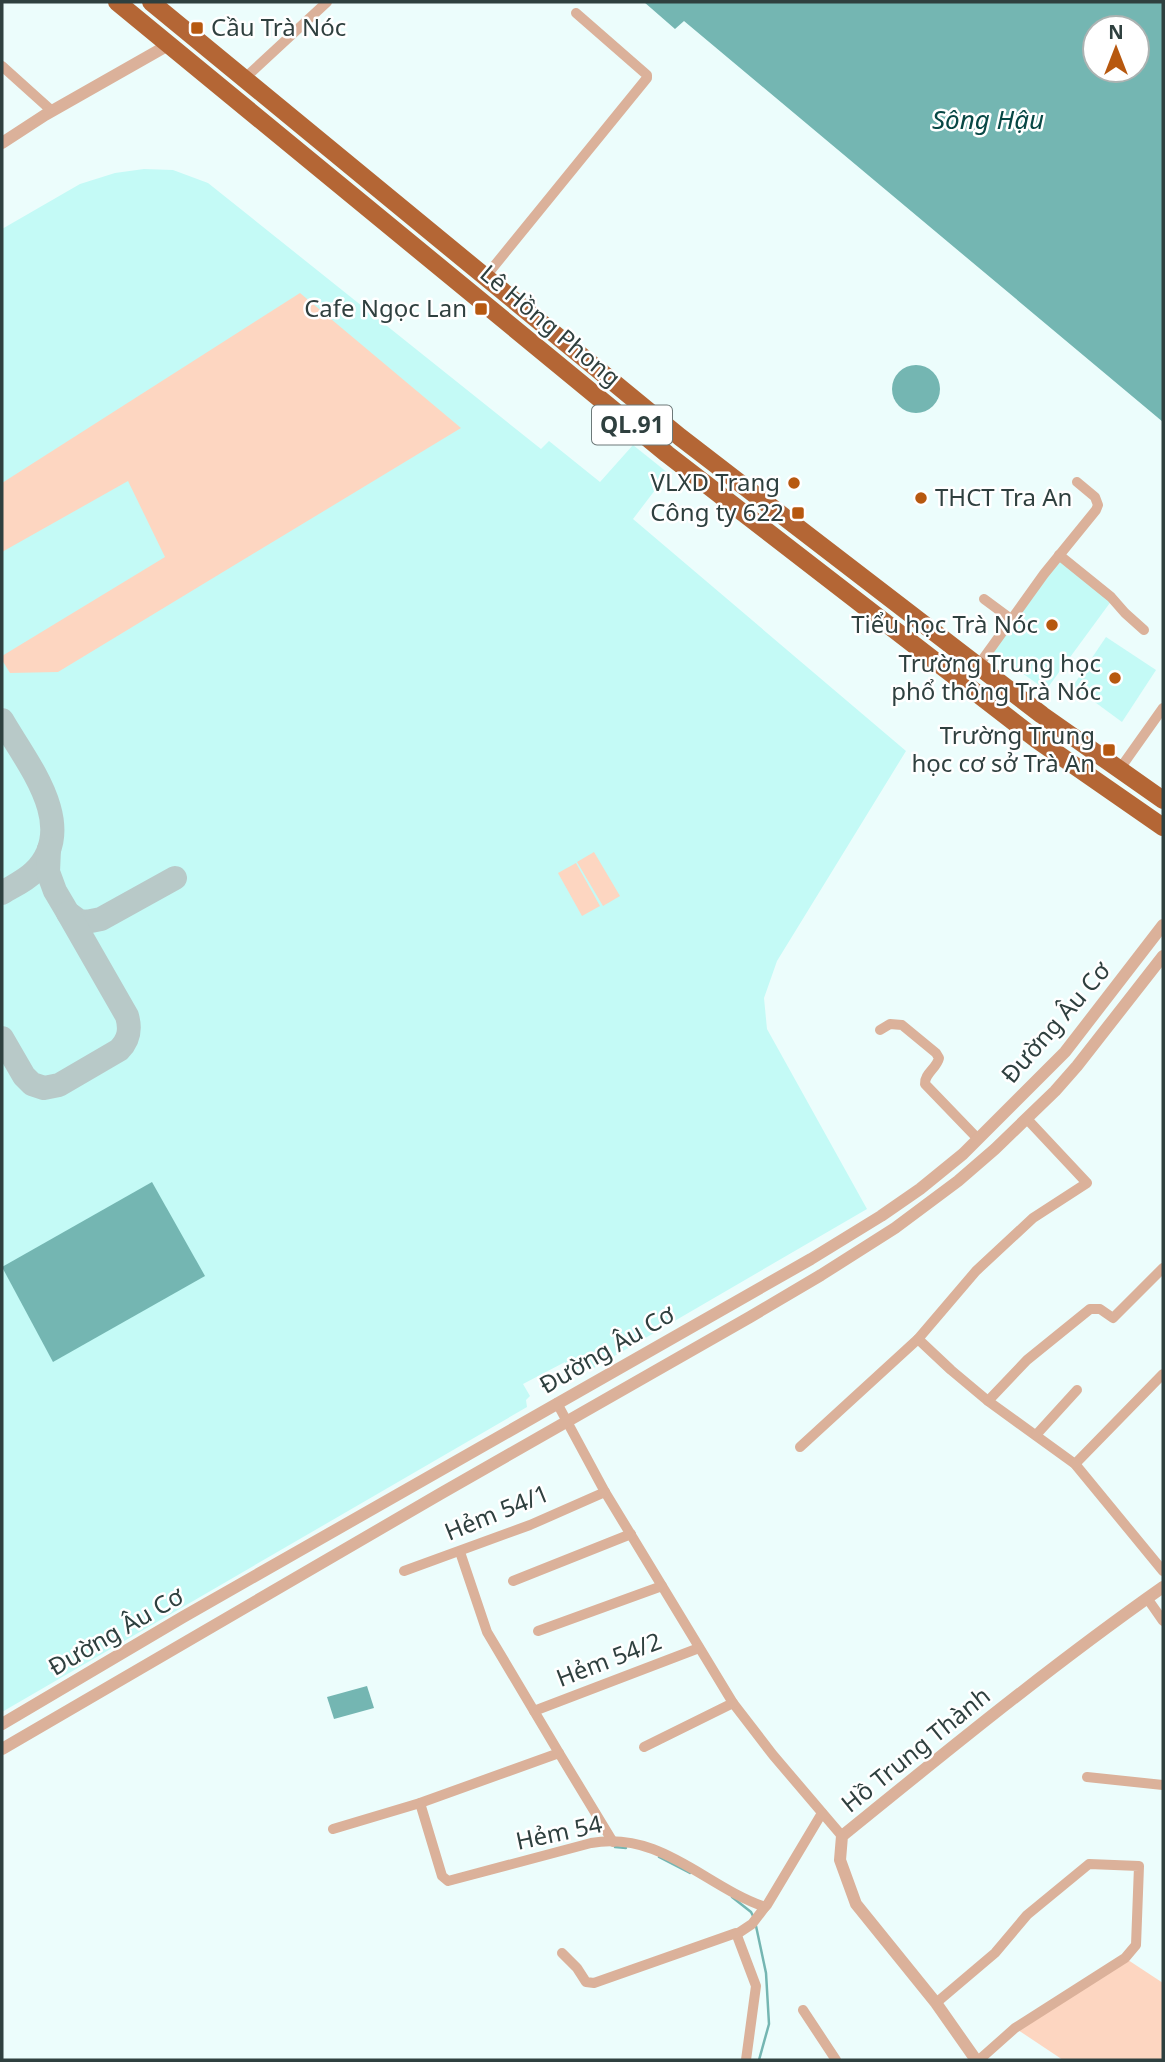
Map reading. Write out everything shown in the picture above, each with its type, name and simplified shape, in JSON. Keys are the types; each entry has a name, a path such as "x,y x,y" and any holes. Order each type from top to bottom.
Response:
{"highway":[{"name":"Lê Hồng Phong","path":"117,2 667,454 1036,739 1163,827"},
{"name":"Lê Hồng Phong","path":"151,2 681,437 1042,715 1163,800"},
{"path":"192,61 204,44"}],"street":[{"path":"246,78 327,2"},
{"path":"486,276 647,78 647,75 576,13"},
{"path":"2,143 52,111 170,44"},
{"path":"2,66 52,111"},
{"path":"978,666 1059,555 1097,510 1094,497 1077,482"},
{"path":"1059,555 1111,597 1144,630"},
{"path":"984,599 1011,619"},
{"path":"1119,770 1163,708"},
{"name":"Đường Âu Cơ","path":"2,1724 881,1216 963,1154 1065,1052 1163,925"},
{"name":"Đường Âu Cơ","path":"2,1749 791,1293 895,1228 986,1157 1027,1119 1077,1066 1163,956"},
{"path":"880,1030 890,1024 902,1025 936,1053 939,1062 925,1080 925,1084 978,1139"},
{"path":"800,1447 918,1339 976,1271 1033,1219 1087,1183 1027,1119"},
{"path":"988,1401 1027,1360 1090,1309 1100,1309 1113,1318 1162,1272"},
{"path":"781,1276 791,1293"},
{"path":"918,1339 988,1401 1074,1464 1163,1571"},
{"path":"1074,1464 1163,1374"},
{"path":"1036,1435 1077,1390"},
{"path":"556,1403 605,1492 733,1703 842,1836"},
{"name":"Hẻm 54/1","path":"404,1571 530,1525 605,1492"},
{"path":"513,1581 631,1534"},
{"path":"460,1552 487,1632 613,1842"},
{"path":"538,1631 662,1586"},
{"name":"Hồ Trung Thành","path":"977,2060 936,2003 856,1904 840,1860 842,1836 963,1737 1163,1587"},
{"path":"1147,1598 1163,1621"},
{"name":"Hẻm 54/2","path":"534,1711 699,1648"},
{"path":"644,1747 733,1703"},
{"path":"333,1829 421,1803 559,1753"},
{"path":"1087,1777 1163,1785"},
{"name":"Hẻm 54","path":"421,1803 442,1876 448,1881 590,1843 613,1842 657,1849 722,1886 765,1906"},
{"path":"562,1953 586,1982 594,1983 737,1934 754,1922 767,1905 822,1813"},
{"path":"936,2003 995,1952 1027,1915 1089,1864 1139,1866 1136,1945 1125,1958 1015,2028 977,2060"},
{"path":"737,1934 757,1986 746,2060"},
{"path":"803,2010 836,2060"}],"shaded area":[{"path":"144,169 173,170 208,183 541,449 549,441 600,482 633,445 668,473 633,519 906,751 777,961 764,998 767,1029 867,1209 592,1369 586,1365 571,1372 565,1362 523,1384 530,1396 526,1400 527,1407 2,1712 2,229 80,184 115,173"},
{"path":"300,293 461,428 58,672 10,673 2,656 165,557 128,481 2,552 2,483"},
{"name":"Tiểu học Trà Nóc","path":"1058,560 1112,600 1046,690 991,651"},
{"name":"Trường Trung học phổ thông Trà Nóc","path":"1106,637 1156,670 1122,722 1073,686"},
{"path":"594,852 620,896 603,906 577,862"},
{"path":"576,863 600,906 582,916 558,873"},
{"path":"1125,1958 1163,1983 1163,2060 1063,2060 1015,2028"}],"water":[{"name":"Sông Hậu","path":"644,2 1163,2 1163,422 684,21 675,29"},
{"path":"916,365 933,372 940,389 933,406 916,413 899,406 892,389 899,372"},
{"path":"152,1182 205,1276 53,1362 2,1267"},
{"path":"367,1686 374,1708 334,1719 327,1697"}],"waterway":[{"path":"615,1847 626,1848"},
{"path":"659,1857 690,1873"},
{"path":"732,1897 753,1916"},
{"path":"756,1926 766,1973 769,2024 759,2060"}],"taxiway":[{"path":"2,720 45,795 51,815 52,835 47,854 34,872 2,893"},
{"path":"49,849 48,872 55,891 68,913 79,921 101,919 175,878"},
{"path":"2,1038 24,1076 32,1084 44,1088 59,1085 119,1050 127,1039 127,1016 68,913"}],"place":[{"name":"Cầu Trà Nóc","path":"197,28"},
{"name":"Cafe Ngọc Lan","path":"481,309"},
{"name":"VLXD Trang","path":"794,483"},
{"name":"THCT Tra An","path":"921,498"},
{"name":"Công ty 622","path":"798,513"},
{"name":"Tiểu học Trà Nóc","path":"1052,625"},
{"name":"Trường Trung học phổ thông Trà Nóc","path":"1115,678"},
{"name":"Trường Trung học cơ sở Trà An","path":"1109,750"}]}
